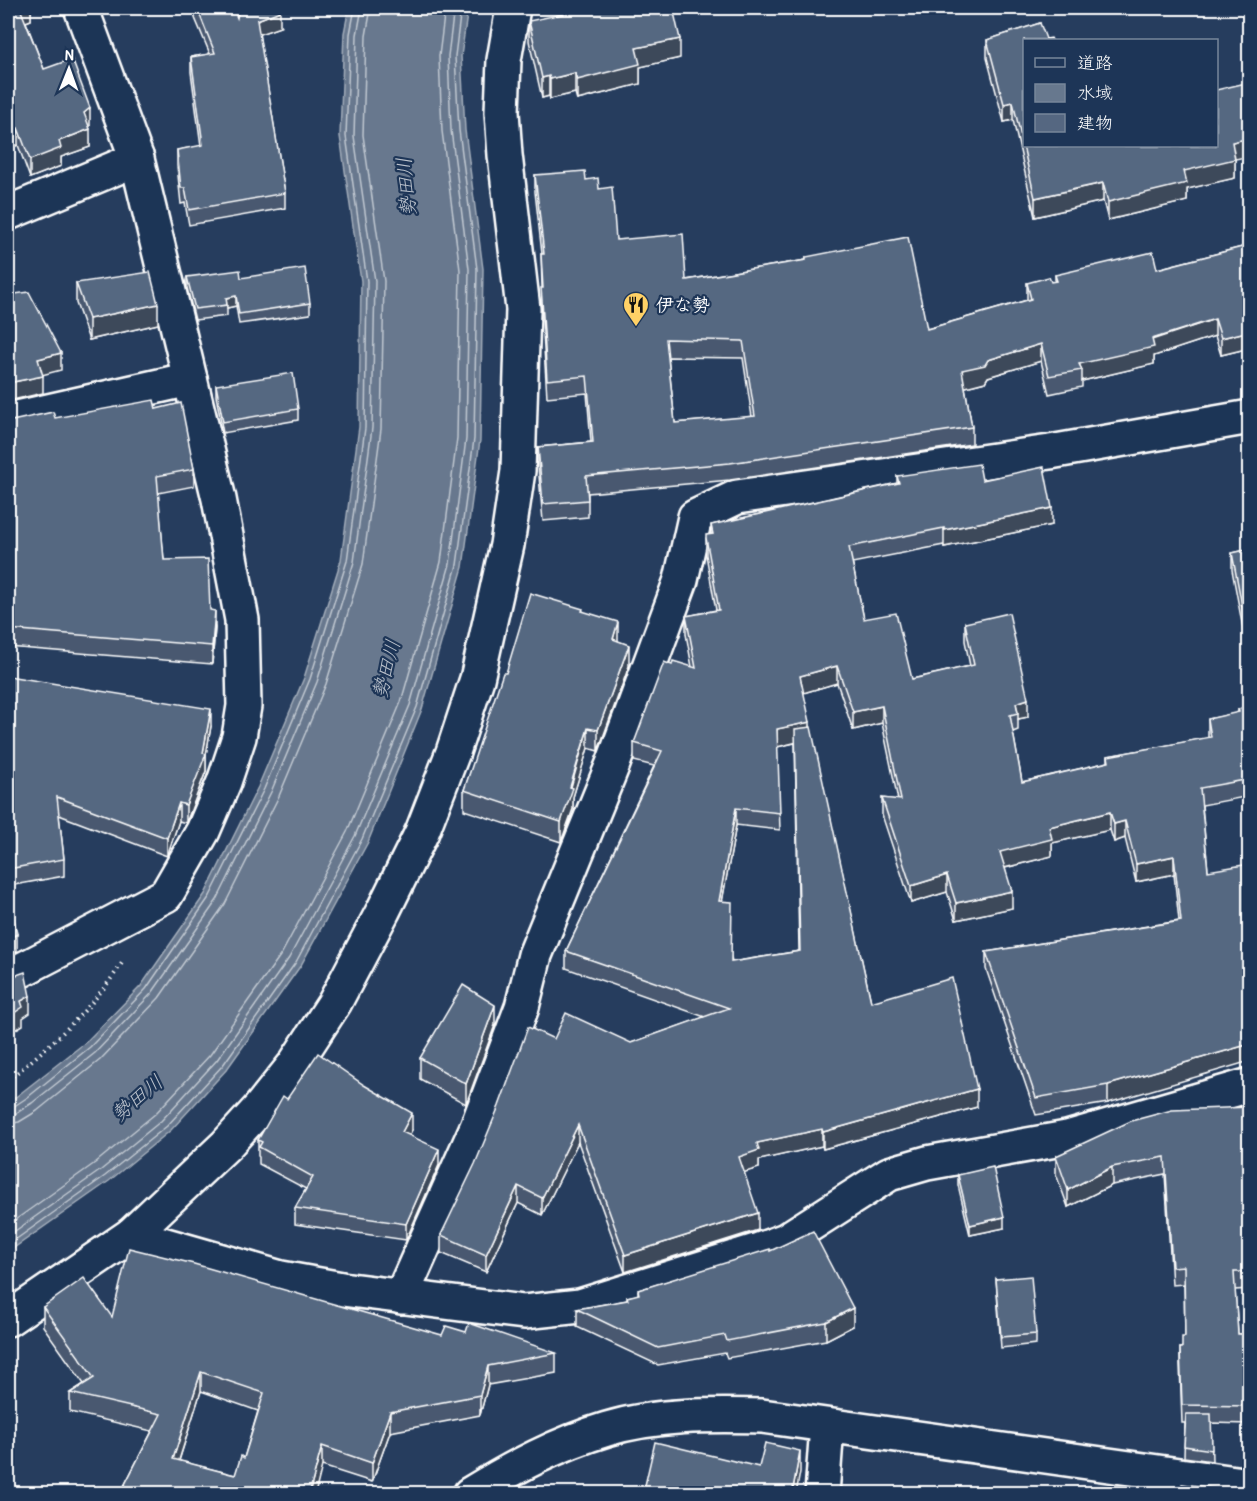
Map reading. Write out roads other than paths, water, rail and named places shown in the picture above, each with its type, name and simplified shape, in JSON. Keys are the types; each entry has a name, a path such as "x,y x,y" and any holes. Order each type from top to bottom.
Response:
{"street":[{"path":"8,977 166,894 203,831 224,782 239,737 244,706 242,620 219,499 137,159 81,8"},
{"path":"8,1319 131,1235 226,1145 294,1065 334,1002 383,911 422,832 453,752 477,679 507,545 518,471 523,309 502,112 504,60 513,8"},
{"path":"8,213 137,159"},
{"path":"8,420 190,379"},
{"path":"401,1297 485,1105 522,1007 535,955 613,764 681,579 695,517 737,496 1050,452 1250,417"},
{"path":"131,1235 282,1278 401,1297 524,1312 580,1306 786,1240 889,1174 927,1163 1067,1138 1250,1085"},
{"path":"470,1494 519,1464 558,1446 609,1428 654,1420 712,1415 762,1416 1250,1485"},
{"path":"822,1494 827,1426"}],"water":[{"name":"勢田川","path":"349,8 468,8 461,56 465,130 483,269 480,440 463,567 422,709 368,842 301,965 227,1069 171,1130 109,1181 8,1252 8,1103 86,1042 141,986 205,894 258,787 304,678 341,560 359,427 361,281 340,136 344,33"}],"place":[{"name":"伊な勢","path":"636,328"}]}
